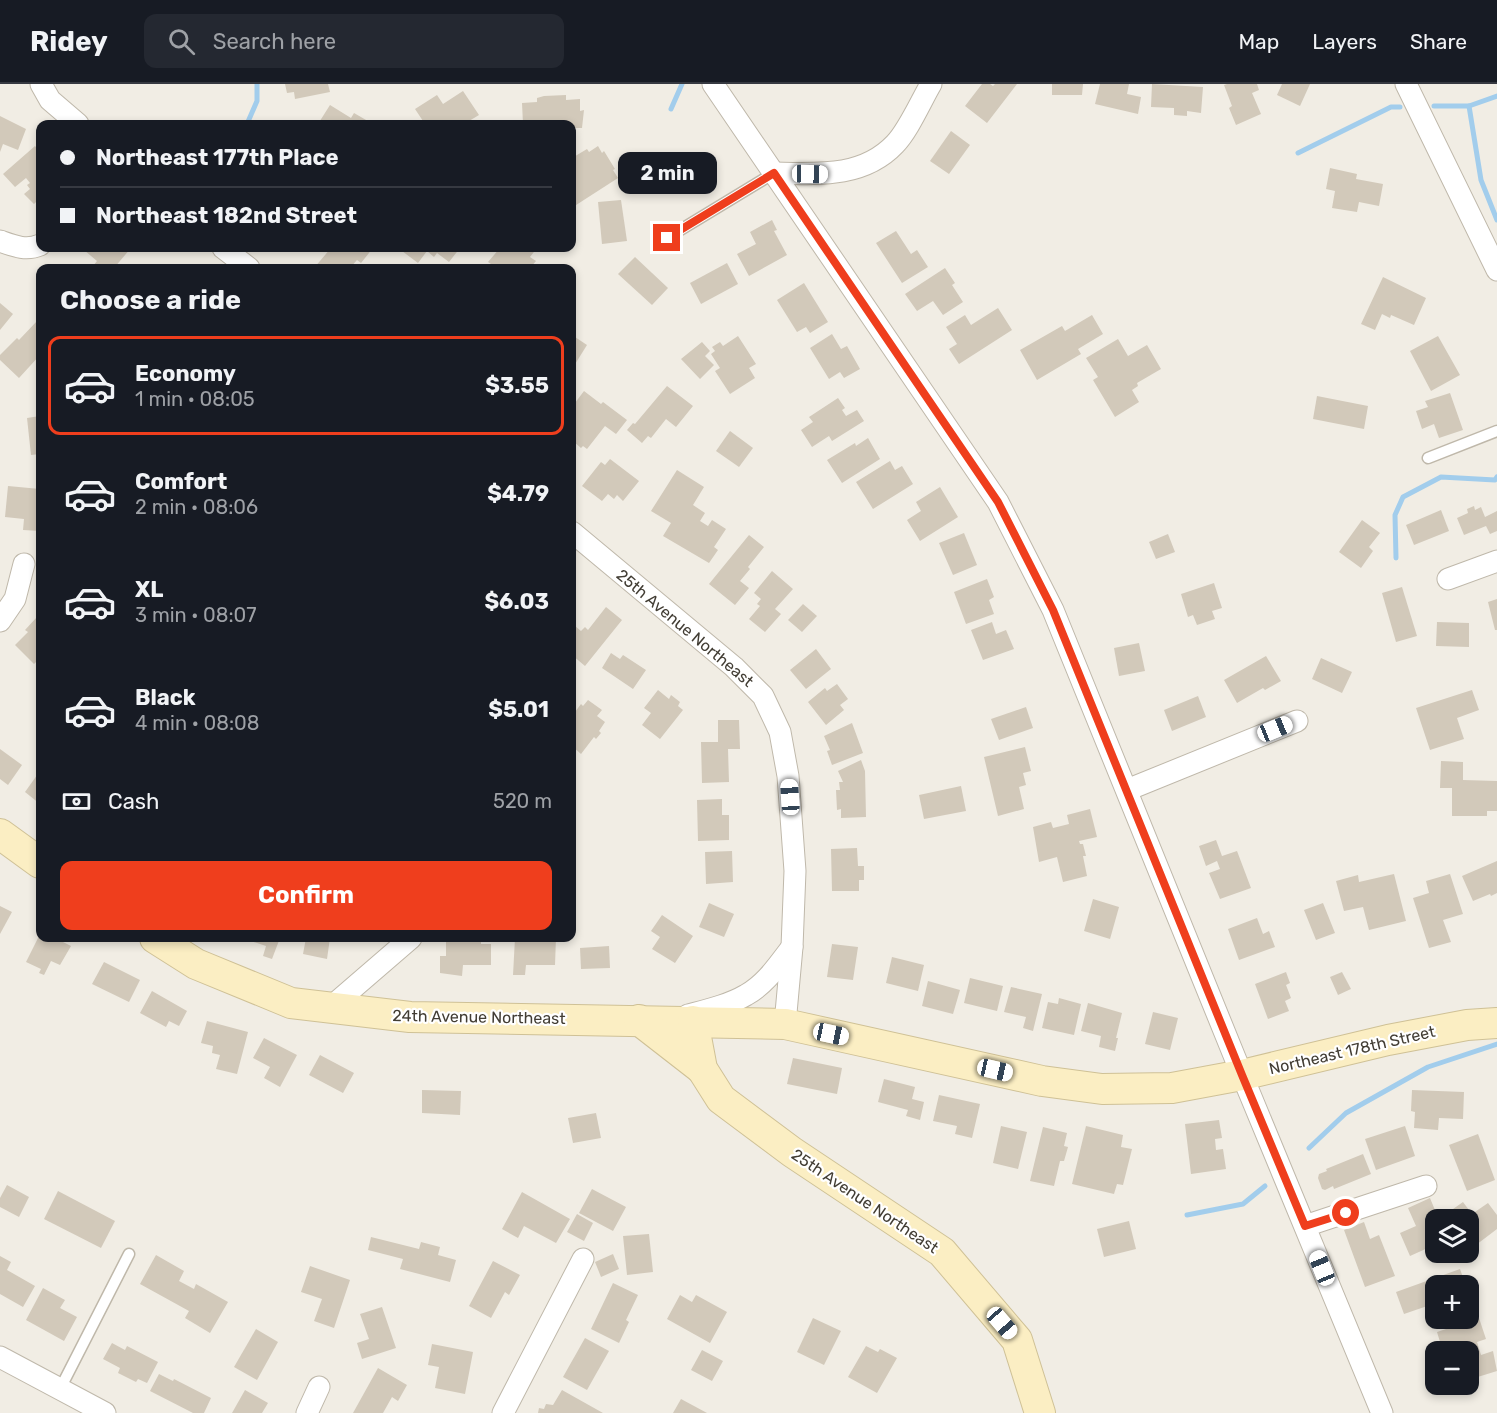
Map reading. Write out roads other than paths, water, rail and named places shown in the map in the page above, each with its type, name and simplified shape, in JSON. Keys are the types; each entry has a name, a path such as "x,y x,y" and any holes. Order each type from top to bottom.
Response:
{"main road":[{"path":"0,834 36,857"},
{"name":"24th Avenue Northeast","path":"161,942 196,964 291,1003 410,1017 639,1020"},
{"name":"Northeast 178th Street","path":"639,1020 784,1024 1042,1081 1102,1089 1172,1088 1242,1075 1467,1024 1497,1023"},
{"name":"25th Avenue Northeast","path":"639,1020 702,1069"},
{"name":"25th Avenue Northeast","path":"681,1021 702,1069 721,1099 792,1152 942,1252 1017,1340 1040,1413"}],"street":[{"path":"41,84 50,100 73,120"},
{"path":"713,84 998,502 1053,610 1382,1413"},
{"path":"774,173 828,174 855,169 878,160 897,142 931,84"},
{"path":"1406,84 1497,270"},
{"path":"0,241 15,247 32,249 36,247"},
{"path":"228,252 244,264"},
{"name":"25th Avenue Northeast","path":"576,535 734,667 764,696 780,732 788,776 795,871 792,947 784,1024"},
{"path":"1448,579 1497,561"},
{"path":"0,621 15,599 24,564"},
{"path":"1127,790 1297,721"},
{"path":"331,1008 406,942"},
{"path":"681,1021 746,995 770,976 792,947"},
{"path":"1305,1226 1426,1186"},
{"path":"503,1413 583,1259"},
{"path":"0,1357 105,1413"},
{"path":"307,1413 319,1387"}],"lane":[{"path":"667,238 774,173"},
{"path":"1428,458 1497,431"},
{"path":"60,1389 129,1254"}],"waterway":[{"path":"249,120 257,101 257,84"},
{"path":"671,109 682,84"},
{"path":"1434,106 1469,106 1497,96"},
{"path":"1469,106 1481,180 1497,220"},
{"path":"1298,153 1391,107 1400,107"},
{"path":"1396,558 1395,515 1403,497 1441,477 1495,480 1497,477"},
{"path":"1309,1148 1346,1113 1428,1067 1497,1044"},
{"path":"1187,1215 1243,1204 1265,1186"}]}
